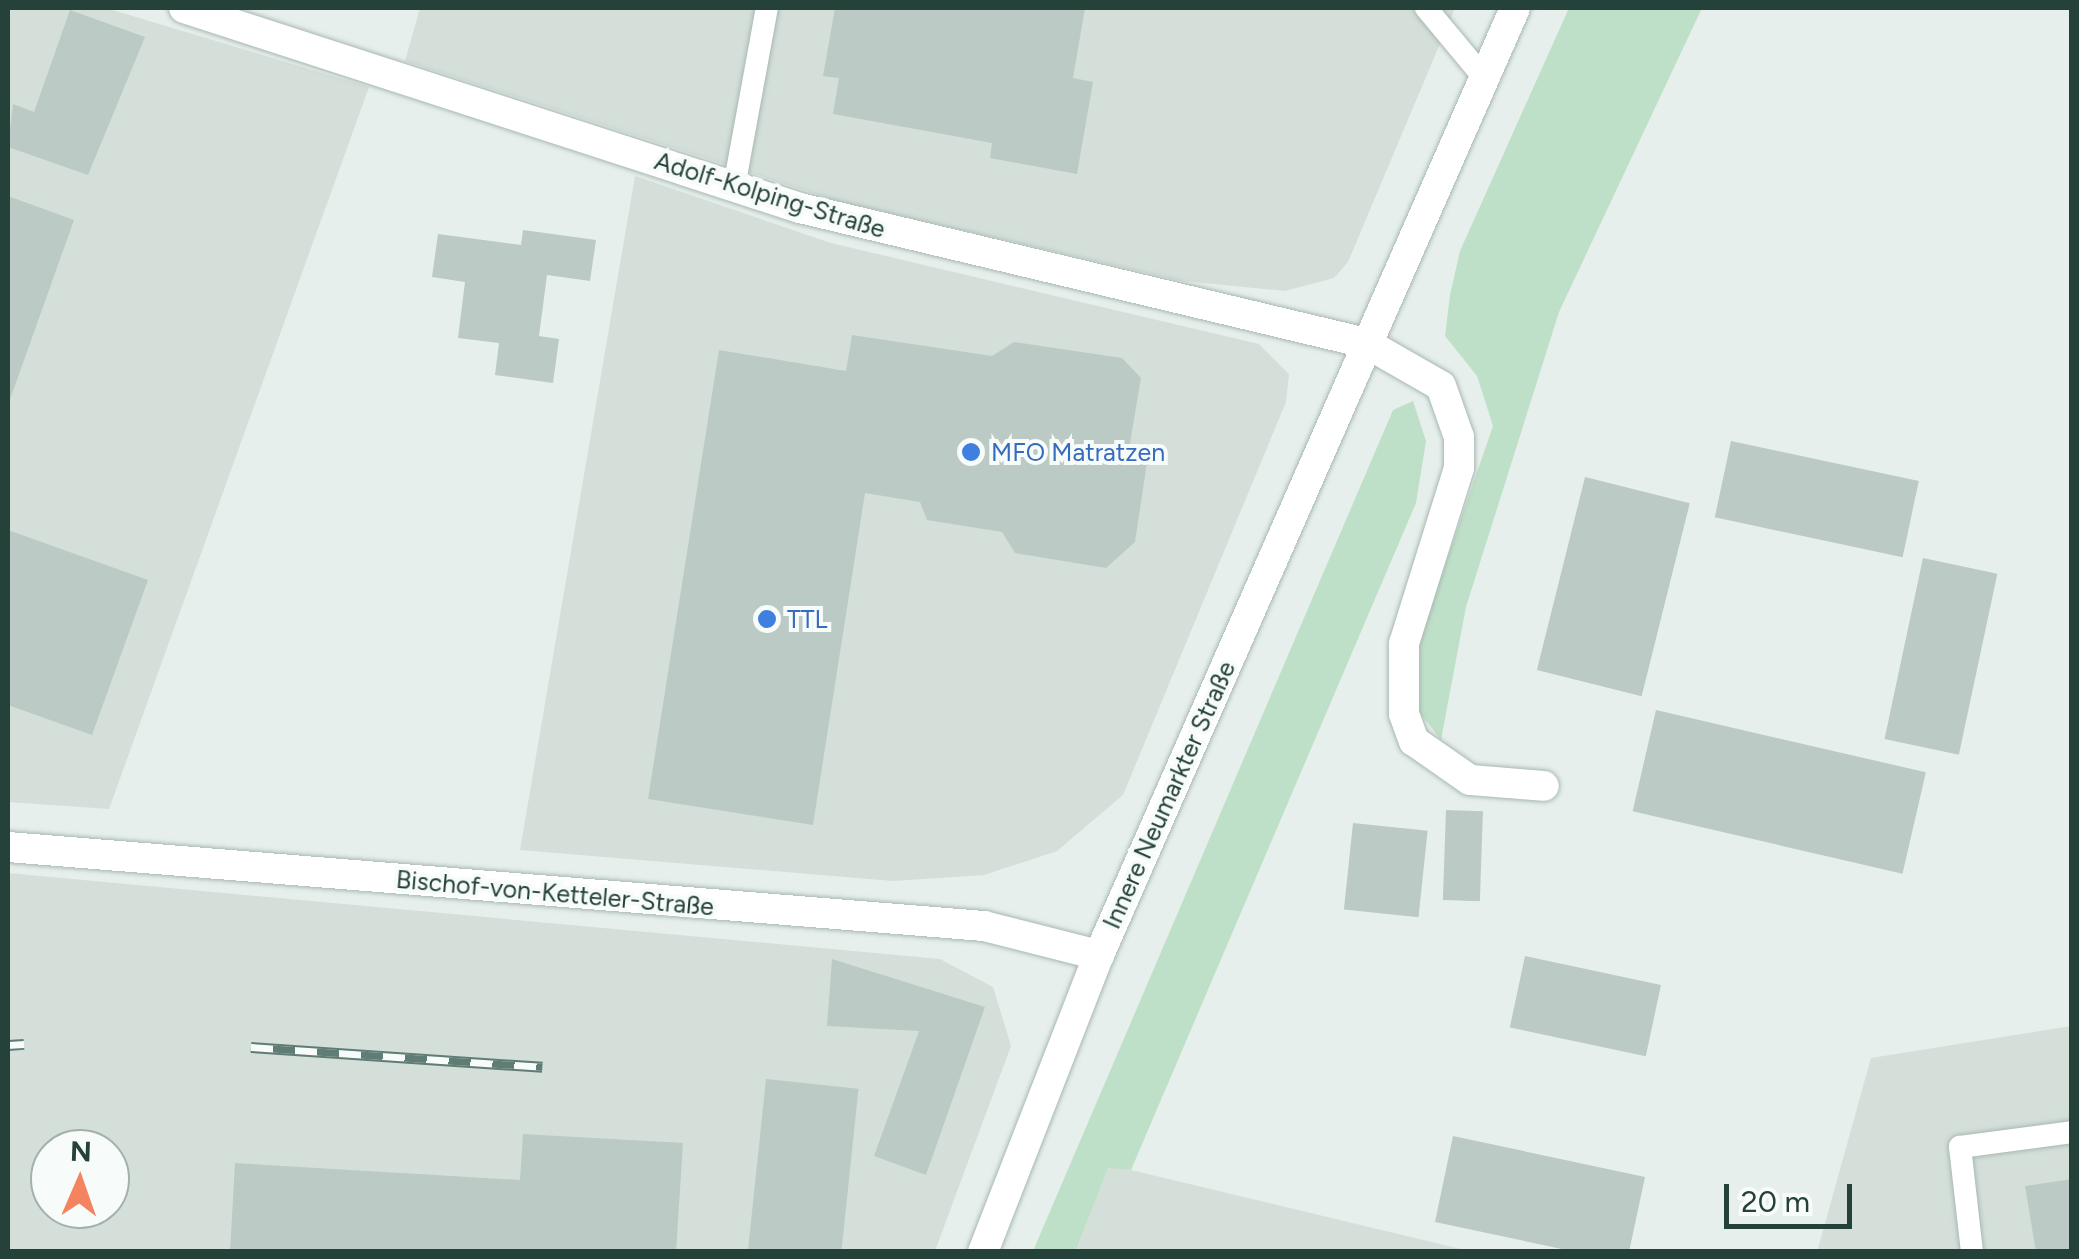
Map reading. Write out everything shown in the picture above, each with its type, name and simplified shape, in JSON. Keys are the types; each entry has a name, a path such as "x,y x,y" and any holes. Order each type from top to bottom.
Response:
{"street":[{"name":"Adolf-Kolping-Straße","path":"184,8 734,187 1230,317 1366,342"},
{"name":"Innere Neumarkter Straße","path":"983,1252 1099,955 1515,8"},
{"path":"1366,342 1441,386 1459,437 1459,468 1404,643 1402,698 1414,741 1470,780 1544,786"},
{"name":"Bischof-von-Ketteler-Straße","path":"8,847 984,926 1099,955"}],"lane":[{"path":"734,187 767,8"},
{"path":"1426,8 1486,80"},
{"path":"1972,1252 1960,1147 2072,1132"}],"shaded area":[{"path":"8,8 106,8 369,87 109,809 8,802"},
{"path":"420,8 1455,8 1348,262 1334,278 1285,291 1182,281 838,201 405,61"},
{"path":"635,176 831,243 1259,344 1289,374 1286,402 1123,795 1057,851 984,875 893,881 520,850"},
{"path":"8,873 940,959 993,987 1011,1046 935,1251 8,1252"},
{"path":"2071,1026 2071,1251 1817,1252 1871,1058"},
{"path":"1108,1167 1131,1170 1469,1251 1076,1252"}],"green space":[{"path":"1569,8 1702,8 1559,312 1466,607 1441,740 1417,709 1408,672 1493,426 1477,376 1445,336 1450,295 1460,251"},
{"path":"1413,401 1426,441 1416,503 1131,1170 1108,1168 1076,1251 1033,1251 1393,410"}],"building":[{"path":"835,8 1085,8 1073,78 1093,82 1077,174 990,158 992,143 833,114 839,78 823,76"},
{"path":"70,10 145,37 88,175 8,147 13,104 34,112"},
{"path":"8,196 74,220 8,405"},
{"path":"523,230 596,240 590,281 547,275 539,336 559,339 553,383 495,375 499,343 458,338 465,282 432,277 438,234 521,245"},
{"path":"852,335 992,356 1014,342 1122,358 1141,378 1130,443 1147,462 1135,542 1106,568 1015,553 1002,532 927,520 920,502 865,493 813,825 648,799 719,350 846,371"},
{"path":"1731,441 1919,481 1903,557 1715,517"},
{"path":"1585,477 1690,503 1642,696 1537,670"},
{"path":"8,530 148,580 92,735 8,705"},
{"path":"1923,558 1997,574 1959,755 1885,739"},
{"path":"1656,710 1926,772 1903,874 1633,811"},
{"path":"1446,810 1483,811 1480,901 1443,900"},
{"path":"1353,823 1428,831 1418,917 1344,910"},
{"path":"1525,956 1661,985 1646,1056 1510,1027"},
{"path":"832,959 985,1007 926,1175 874,1156 919,1031 827,1026"},
{"path":"766,1079 858,1089 841,1252 748,1252"},
{"path":"523,1134 683,1143 676,1252 230,1252 235,1163 520,1180"},
{"path":"1453,1136 1645,1177 1629,1252 1576,1252 1435,1222"},
{"path":"2072,1179 2072,1252 2036,1252 2025,1186"}],"railway":[{"path":"8,1045 24,1044"},
{"path":"251,1047 542,1067"}],"place":[{"name":"MFO Matratzen","path":"971,452"},
{"name":"TTL","path":"767,619"}]}
